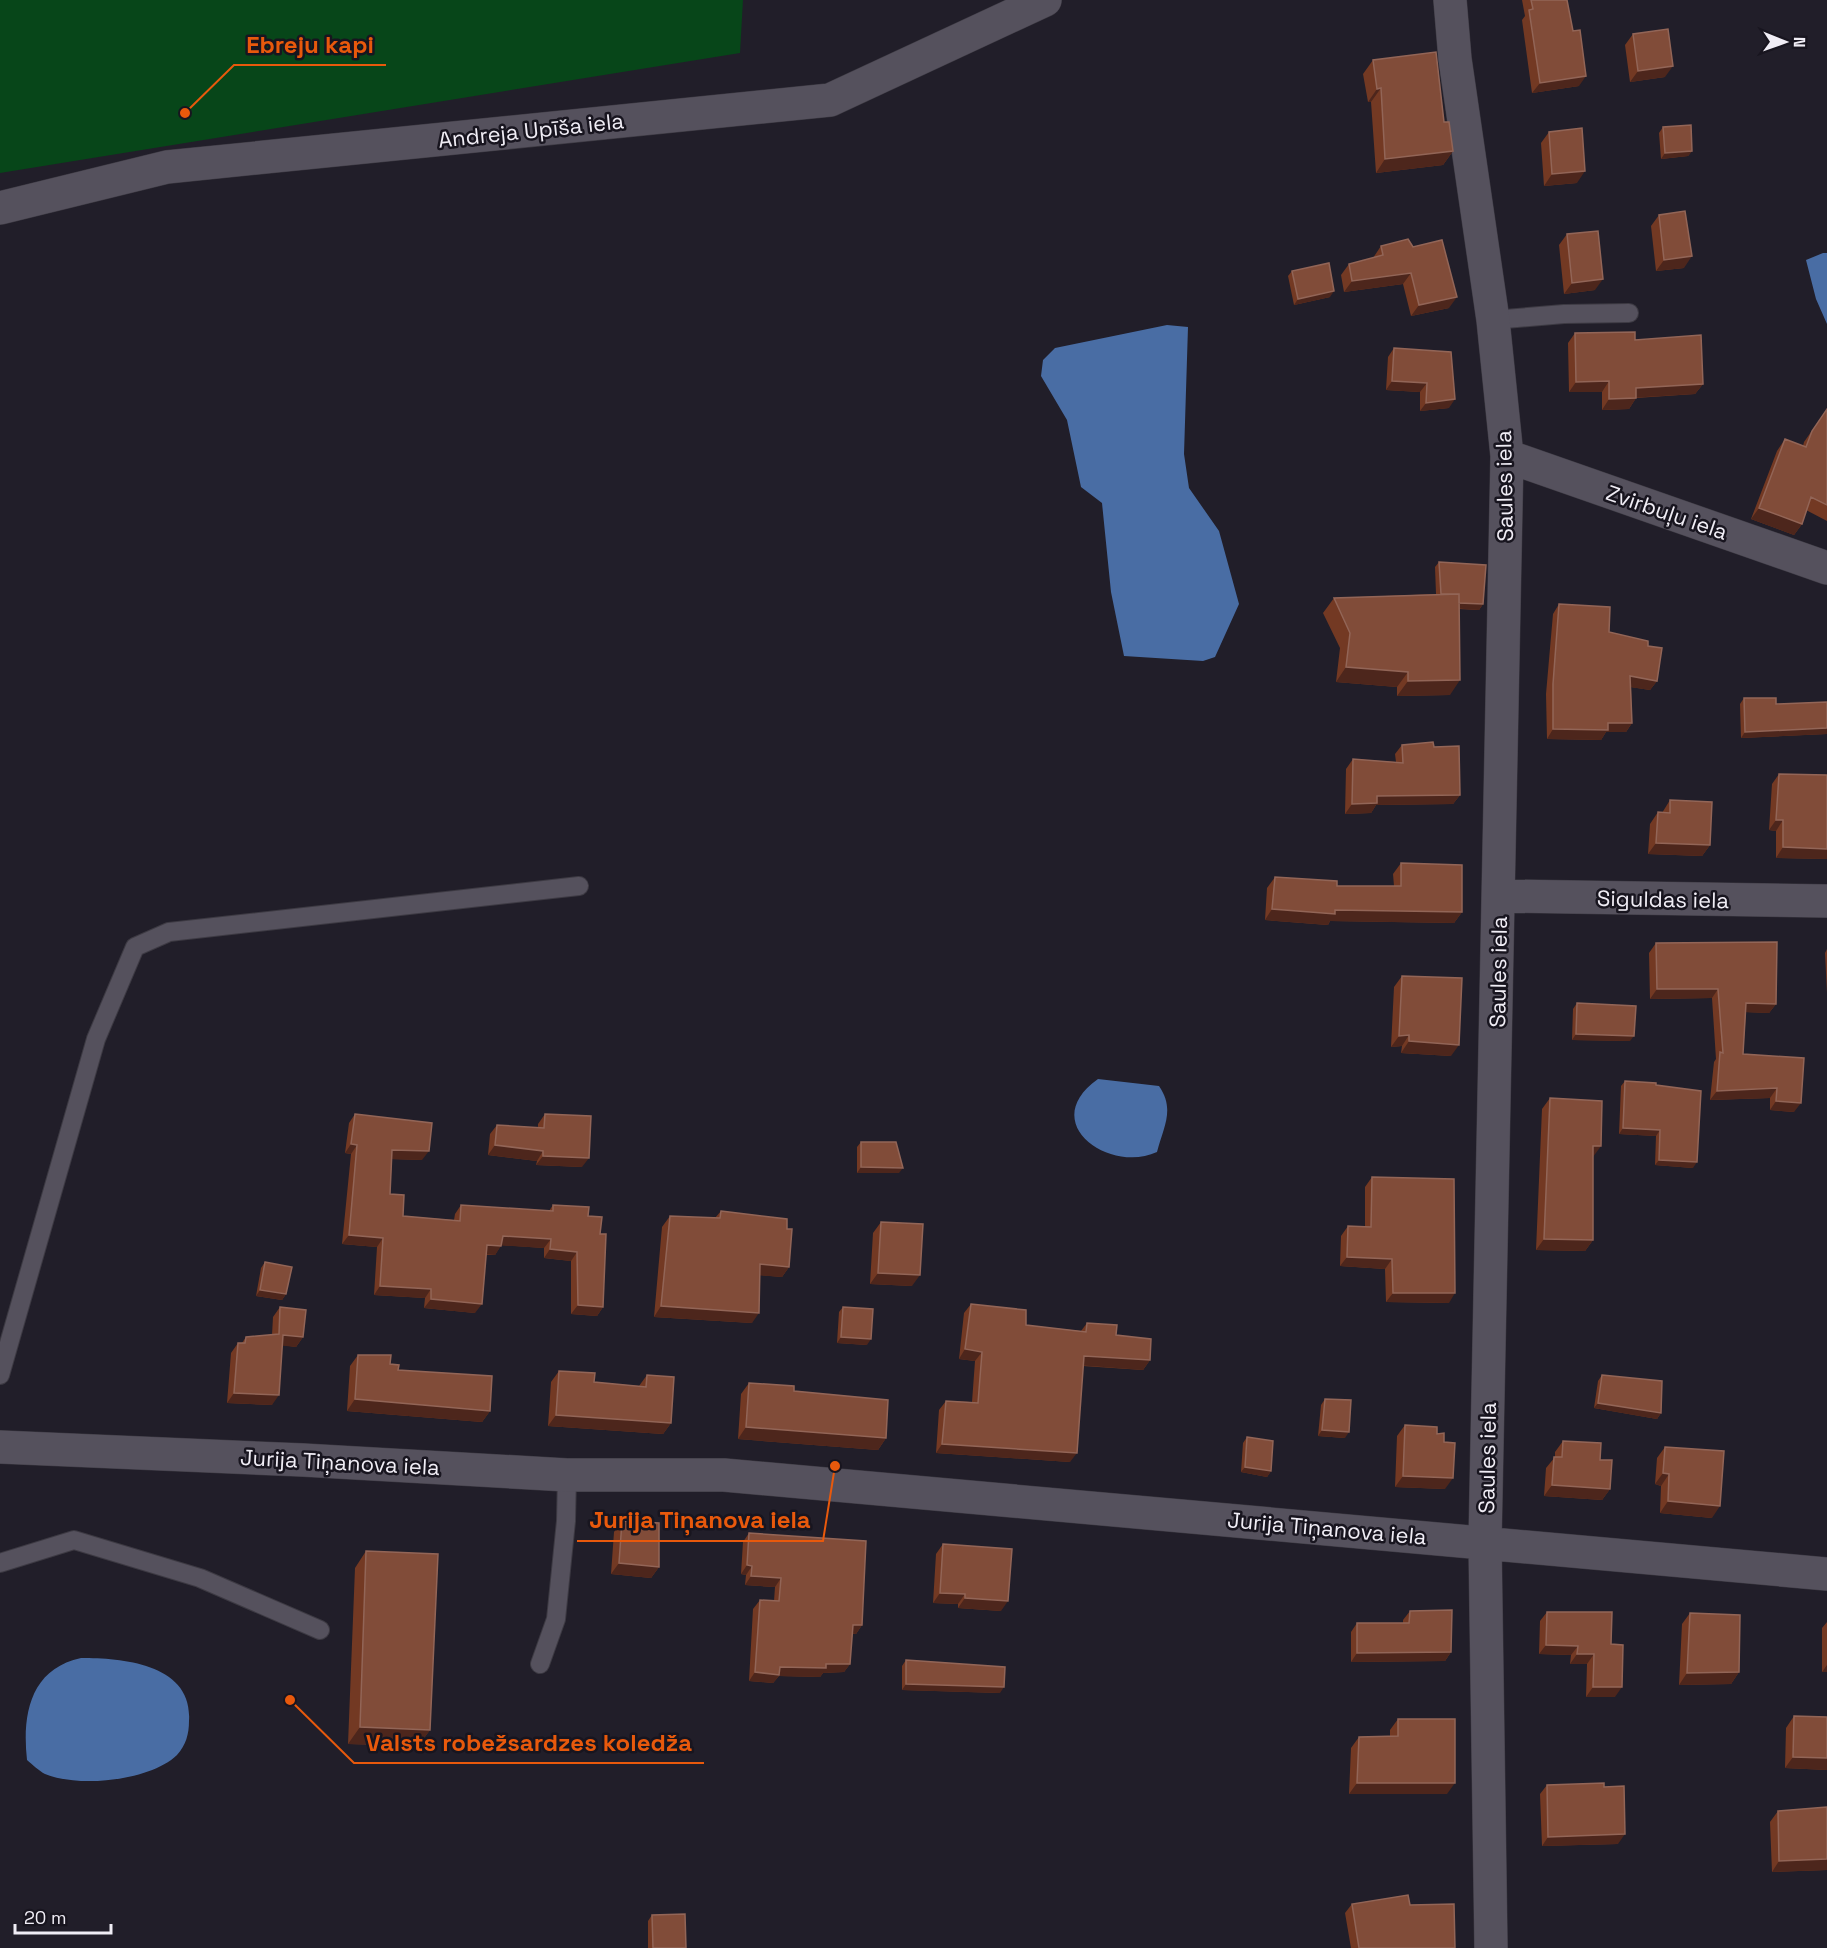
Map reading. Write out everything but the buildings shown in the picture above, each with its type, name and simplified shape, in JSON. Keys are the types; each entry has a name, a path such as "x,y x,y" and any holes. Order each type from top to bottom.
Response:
{"street":[{"name":"Andreja Upīša iela","path":"0,208 167,167 831,100 1045,0"},
{"name":"Saules iela","path":"1450,0 1455,59 1493,320 1507,456 1500,896 1485,1542 1491,1948"},
{"name":"Zvirbuļu iela","path":"1507,456 1827,568"},
{"name":"Siguldas iela","path":"1500,896 1827,901"},
{"name":"Jurija Tiņanova iela","path":"0,1447 303,1460 567,1475 724,1475 1827,1574"}],"lane":[{"path":"1493,320 1564,314 1629,313"},
{"path":"0,1375 96,1039 135,947 169,932 579,886"},
{"path":"540,1664 556,1619 566,1521 567,1475"},
{"path":"0,1563 74,1540 201,1578 320,1630"}],"green space":[{"path":"0,0 743,0 740,53 0,173"}],"water":[{"path":"1827,253 1827,324 1816,299 1806,260"},
{"path":"1167,325 1188,327 1184,454 1189,488 1219,531 1239,604 1215,657 1203,661 1124,656 1111,592 1102,503 1081,487 1067,420 1041,376 1043,360 1055,348"},
{"path":"1098,1079 1159,1086 1166,1102 1167,1118 1157,1152 1138,1157 1119,1156 1101,1150 1087,1140 1077,1127 1074,1112 1081,1096"},
{"path":"81,1658 135,1663 168,1676 180,1687 187,1702 189,1726 185,1743 177,1755 150,1771 114,1780 95,1781 76,1781 45,1774 27,1760 26,1727 33,1696 40,1683 50,1672"}],"place":[{"name":"Ebreju kapi","path":"185,113"},
{"name":"Jurija Tiņanova iela","path":"835,1466"},
{"name":"Valsts robežsardzes koledža","path":"290,1700"}]}
